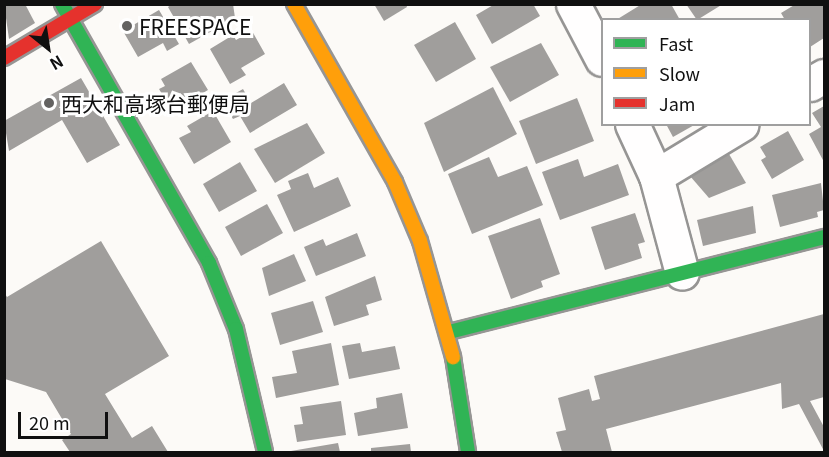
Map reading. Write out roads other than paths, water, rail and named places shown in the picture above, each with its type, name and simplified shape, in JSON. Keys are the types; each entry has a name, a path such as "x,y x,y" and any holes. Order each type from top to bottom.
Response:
{"street":[{"path":"62,4 208,263 236,329 255,395 265,453"},
{"path":"4,58 95,4"},
{"path":"294,4 395,182 449,332 468,453"},
{"path":"573,4 601,55"},
{"path":"811,83 825,76"},
{"path":"633,126 656,176 682,273"},
{"path":"656,176 739,126"},
{"path":"449,332 825,237"}],"place":[{"name":"FREESPACE","path":"127,26"},
{"name":"西大和高塚台郵便局","path":"49,103"}]}
